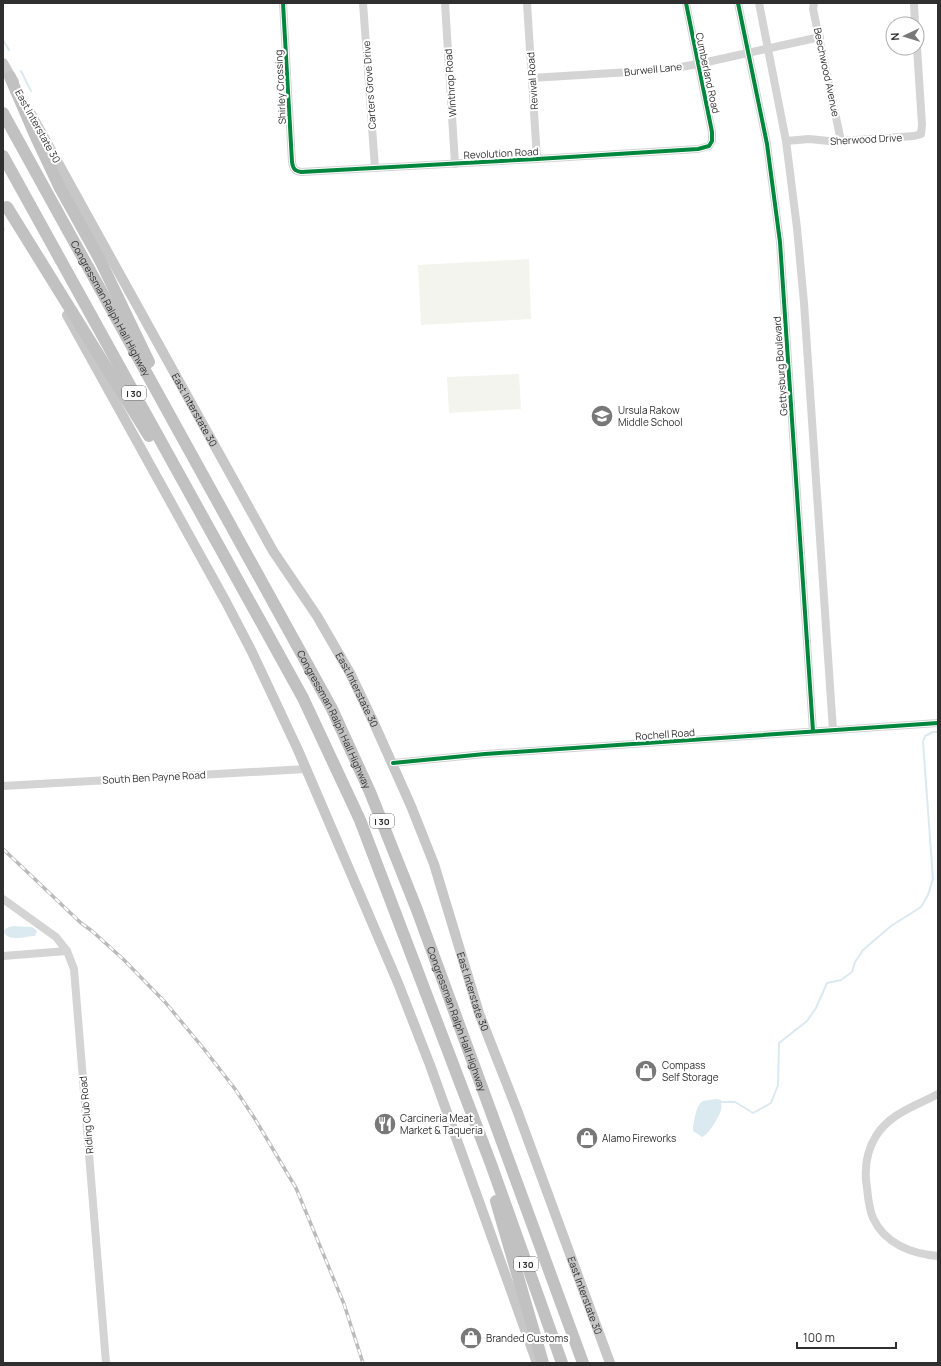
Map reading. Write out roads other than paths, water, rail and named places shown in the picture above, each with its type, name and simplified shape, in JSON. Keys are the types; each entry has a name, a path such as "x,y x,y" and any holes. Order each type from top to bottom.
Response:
{"highway":[{"path":"10,77 59,186 100,260 140,341 174,420"},
{"name":"Congressman Ralph Hall Highway","path":"3,113 174,420 332,710 370,792 437,962 583,1363"},
{"name":"Congressman Ralph Hall Highway","path":"3,156 303,698 360,820 490,1164 562,1363"},
{"path":"5,203 135,413 265,630"},
{"path":"490,1164 492,1188 543,1363"},
{"path":"539,1245 592,1363"}],"main road":[{"name":"East Interstate 30","path":"3,63 273,551 329,635 366,705 434,864 480,1013 610,1363"},
{"path":"5,203 226,602 252,652 306,769 398,983 430,1066 537,1363"}],"street":[{"name":"Shirley Crossing","path":"283,3 292,162 294,169"},
{"name":"Carters Grove Drive","path":"363,3 375,168"},
{"name":"Winthrop Road","path":"445,3 456,164"},
{"name":"Revival Road","path":"527,3 537,159"},
{"name":"Cumberland Road","path":"686,3 712,132 712,141 709,146"},
{"name":"Gettysburg Boulevard","path":"738,3 767,144 780,242 813,731"},
{"path":"759,3 786,141 798,228 833,730"},
{"name":"Beechwood Avenue","path":"814,3 841,141"},
{"path":"914,3 915,16"},
{"name":"Burwell Lane","path":"531,78 664,70 820,37"},
{"name":"Sherwood Drive","path":"786,141 809,139 841,141 914,136 921,134 922,126 918,56"},
{"name":"Revolution Road","path":"294,169 297,172 301,172 456,164 698,149 709,146"},
{"name":"Rochell Road","path":"392,763 492,754 938,723"},
{"name":"South Ben Payne Road","path":"3,786 306,769"},
{"name":"Riding Club Road","path":"3,899 56,937 67,951 74,969 106,1363"},
{"path":"3,956 67,951"},
{"path":"938,1094 898,1113 887,1122 876,1135 869,1150 866,1165 866,1183 869,1203 873,1218 881,1231 903,1248 923,1255 938,1256"}],"waterway":[{"path":"3,40 9,50"},
{"path":"21,71 31,91"},
{"path":"3,233 4,228"},
{"path":"719,1102 735,1102 753,1113 771,1103 778,1085 779,1043 807,1021 816,1008 827,983 841,980 852,972 855,962 863,950 891,926 921,907 928,895 933,879 923,742 925,736 933,732 938,732"}],"railway":[{"path":"3,849 81,923 123,959 165,1002 235,1089 255,1119 296,1188 344,1304 363,1363"}],"place":[{"name":"Ursula Rakow Middle School","path":"602,416"},
{"name":"Compass Self Storage","path":"646,1071"},
{"name":"Carcineria Meat Market & Taqueria","path":"385,1124"},
{"name":"Alamo Fireworks","path":"587,1138"},
{"name":"Branded Customs","path":"471,1338"}]}
